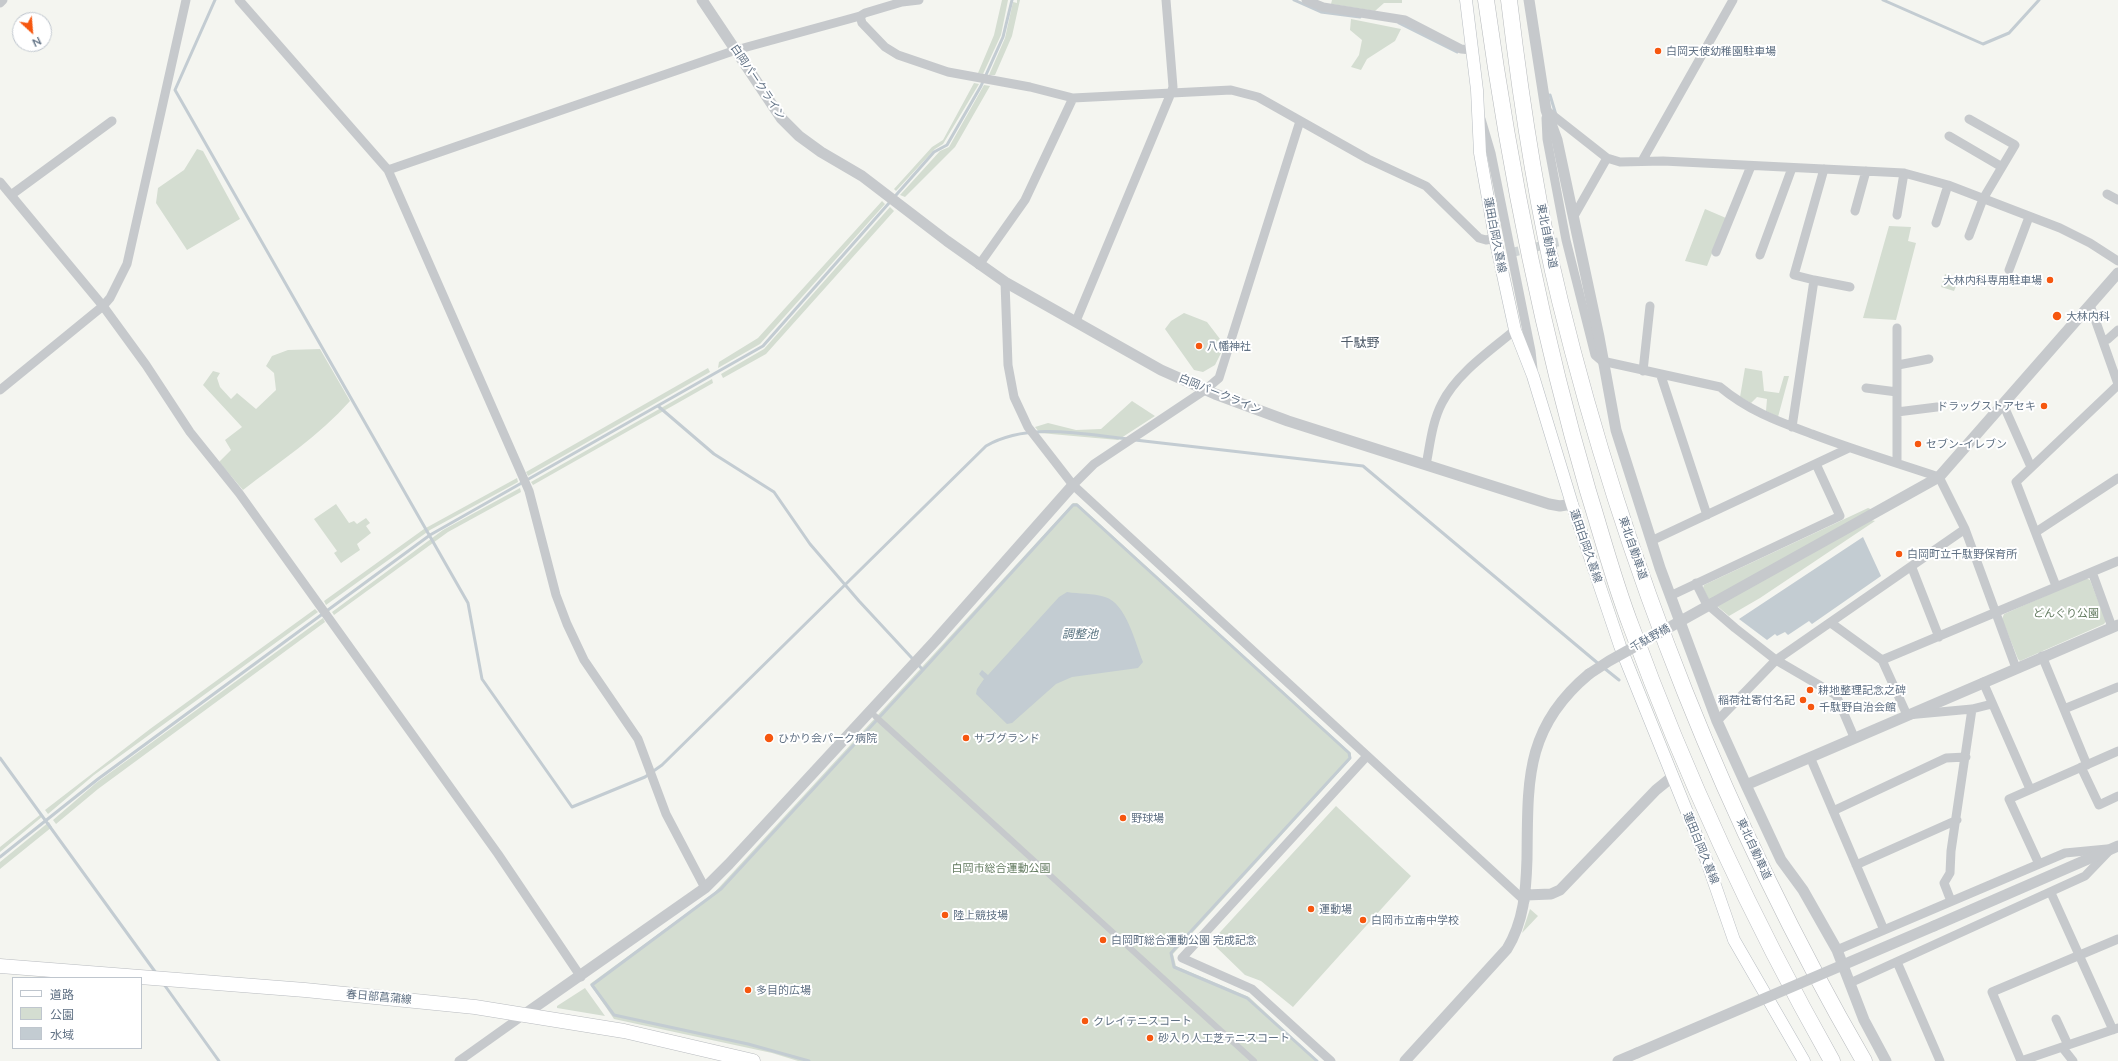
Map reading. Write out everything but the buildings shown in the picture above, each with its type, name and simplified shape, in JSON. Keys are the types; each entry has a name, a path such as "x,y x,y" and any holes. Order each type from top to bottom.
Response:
{"highway":[{"name":"東北自動車道","path":"1486,0 1507,147 1540,305 1576,448 1604,545 1630,624 1697,794 1753,913 1832,1061"},
{"name":"東北自動車道","path":"1509,0 1524,110 1559,298 1580,380 1613,489 1678,673 1741,823 1828,998 1864,1061"}],"main road":[{"name":"蓮田白岡久喜線","path":"1466,0 1478,111 1480,153 1494,238 1515,330 1533,376 1572,504 1620,646 1672,778 1706,859 1734,940 1804,1061"},
{"name":"春日部菖蒲線","path":"0,966 132,977"},
{"name":"春日部菖蒲線","path":"142,978 419,1001 525,1014 624,1031 753,1061"}],"street":[{"path":"0,3 3,0"},
{"path":"0,390 103,306 110,298 127,264 186,0"},
{"path":"239,0 388,170 529,491 556,595 567,624 584,660 638,738 666,814 705,888"},
{"name":"白岡パークライン","path":"702,0 782,118 799,136 885,193 979,265 1005,282 1161,370 1205,390 1288,420 1549,504 1560,506 1572,504"},
{"path":"388,170 736,50 860,16 865,13 902,2 919,0"},
{"path":"1076,321 1173,87 1166,0"},
{"path":"1306,0 1323,7 1405,20 1461,50 1472,50"},
{"path":"1529,0 1546,110 1547,139 1566,240 1595,355 1602,361 1661,376 1720,387 1730,396 1768,419 1849,448 1939,477 1965,530 2016,668"},
{"path":"1642,161 1733,0"},
{"path":"860,16 862,23 885,47 898,56 948,72 996,80 1073,98 1231,90 1258,97 1368,159 1426,186 1479,238 1486,240 1494,238"},
{"path":"979,265 1025,200 1073,98"},
{"path":"1546,110 1607,158 1620,162 1642,161 1904,173 1948,185 2029,217 2090,243 2118,261"},
{"path":"1546,110 1557,140 1574,216 1616,430 1670,596 1717,721 1746,785 1781,860 1803,890 1836,950 1864,1020 1886,1061"},
{"path":"1478,111 1491,153 1531,351 1533,376"},
{"path":"1969,119 2015,145 1984,199 1969,236"},
{"path":"11,195 112,121"},
{"path":"459,1061 525,1014 581,977 705,888 826,760 1073,485 1094,464 1205,390 1219,378 1300,122"},
{"path":"1949,136 2002,167"},
{"path":"1574,216 1607,158"},
{"path":"1716,252 1751,166"},
{"path":"1760,256 1792,168"},
{"path":"1824,170 1794,275 1850,287"},
{"path":"1855,211 1866,171"},
{"path":"1897,215 1904,173"},
{"path":"0,182 103,306 146,365 190,432 239,493 498,854 581,977"},
{"path":"1936,223 1948,185"},
{"path":"2107,194 2118,200"},
{"path":"2009,270 2029,217"},
{"name":"千駄野橋","path":"1405,1061 1507,949 1513,937 1526,898 1528,798 1536,750 1543,730 1554,710 1567,694 1588,674 1609,661 1939,477 2118,273"},
{"path":"1792,427 1814,280"},
{"path":"1005,282 1008,365 1014,397 1028,427 1073,485 1367,756 1526,898 1551,894 1560,890 1656,790 1672,778"},
{"path":"2056,586 2016,482 2118,384 2090,305"},
{"path":"1643,371 1650,306"},
{"path":"1897,328 1897,463"},
{"path":"1426,465 1434,424 1441,403 1452,386 1515,330"},
{"path":"2103,341 2108,339 2118,330"},
{"path":"1898,365 1930,358"},
{"path":"1661,376 1707,515"},
{"path":"1866,388 1897,392"},
{"path":"2003,404 2031,467"},
{"path":"1897,412 1936,407"},
{"path":"1651,541 1849,448"},
{"path":"1670,596 1840,516 1816,464"},
{"path":"2036,532 2118,478"},
{"path":"1717,721 1776,660 1912,568 1965,530"},
{"path":"1882,660 2118,561"},
{"path":"1912,568 1939,637"},
{"path":"1746,785 1854,737 2115,626 2092,572"},
{"path":"1696,583 1706,603 1776,660 1836,695 1854,737"},
{"path":"1831,623 1882,660 1907,715"},
{"path":"2042,656 2064,709 2099,805 2118,796"},
{"path":"1983,682 2030,789"},
{"path":"2064,709 2118,687"},
{"path":"1907,715 1972,709 1992,704"},
{"path":"1951,901 1944,883 1950,873 1951,851 1957,820 1972,709"},
{"path":"875,716 1254,1061"},
{"path":"2039,864 2009,799 2118,751"},
{"path":"1331,1061 1252,989 1182,958 1367,756"},
{"path":"1810,757 1884,930"},
{"path":"1833,811 1946,758 1966,757"},
{"path":"1856,865 1957,820"},
{"path":"1836,950 2065,853 2115,847"},
{"path":"1850,982 2085,876 2115,847"},
{"path":"1618,1061 2115,847"},
{"path":"2050,893 2078,955 2115,1029 2021,1061 1992,992 2078,955 2118,939"},
{"path":"1897,962 1940,1061"},
{"path":"2056,1018 2065,1046 2073,1061"}],"green space":[{"path":"1002,0 1008,0 1001,35 983,74 978,73 994,35"},
{"path":"1017,0 1020,0 1012,36 995,75 989,75 1005,38 1013,2 1017,3"},
{"path":"1332,0 1402,0 1402,3 1384,3 1375,11 1331,4"},
{"path":"1351,19 1401,29 1395,41 1367,59 1361,70 1351,67 1359,55 1362,40 1350,30"},
{"path":"974,83 979,84 943,144 935,149 896,191 894,189 932,147 943,140"},
{"path":"984,85 990,86 955,147 905,197 900,195 940,151 949,147"},
{"path":"197,149 203,151 240,219 187,250 156,203 158,188 184,170"},
{"path":"882,201 885,204 760,344 718,368 719,362 758,338"},
{"path":"890,207 894,211 766,354 723,378 721,374 764,349"},
{"path":"1705,209 1726,218 1707,266 1685,261"},
{"path":"1889,226 1911,227 1908,241 1916,243 1896,320 1863,318"},
{"path":"1945,274 1959,279 1954,291 1941,287"},
{"path":"1184,313 1207,322 1220,339 1222,351 1215,365 1203,372 1194,370 1165,329 1171,321"},
{"path":"320,349 350,401 312,437 243,490 219,462 231,450 225,440 242,427 203,385 213,371 220,373 217,378 220,387 231,399 237,393 256,409 276,390 274,373 266,366 272,356 288,350"},
{"path":"708,368 710,372 528,476 526,472"},
{"path":"1745,368 1762,371 1764,391 1779,393 1784,376 1789,376 1778,417 1766,411 1767,399 1757,397 1751,403 1740,397"},
{"path":"712,379 713,383 533,485 531,482"},
{"path":"1132,401 1155,416 1118,440 1040,433 1035,427 1048,423 1076,430 1101,429"},
{"path":"517,478 518,482 430,530 326,605 324,601 424,529"},
{"path":"520,488 521,492 448,532 334,615 332,612 443,530"},
{"name":"白岡市総合運動公園","path":"1073,503 1077,503 1351,753 1351,759 1173,954 1176,966 1249,997 1318,1061 798,1061 772,1053 614,1019 590,984 713,894"},
{"path":"336,504 349,523 354,521 357,524 366,518 370,523 366,526 371,533 357,544 360,550 341,563 334,553 337,551 314,519"},
{"path":"1868,508 1873,510 1709,600 1703,588 1704,585"},
{"path":"1871,520 1875,521 1760,598 1729,616 1717,606"},
{"name":"どんぐり公園","path":"2086,578 2090,580 2106,621 2104,624 2020,661 2002,619 2004,614"},
{"path":"315,609 318,612 94,775 48,814 45,810 150,729"},
{"path":"323,618 325,622 98,789 56,824 53,820 96,783"},
{"name":"運動場","path":"1336,806 1411,876 1293,1007 1261,981 1245,975 1211,942"},
{"path":"41,814 43,816 0,852 0,847"},
{"path":"49,822 52,827 0,869 0,862"},
{"path":"1530,909 1538,916 1522,933"},
{"path":"585,988 605,1016 557,1008 557,1006"}],"water":[{"path":"1863,537 1881,576 1812,624 1809,621 1788,635 1785,632 1777,636 1775,634 1767,640 1739,619"},
{"name":"調整池","path":"1067,592 1105,597 1119,607 1129,624 1143,662 1138,668 1072,677 1056,684 1012,723 1007,724 976,694 977,689 984,679 979,674 982,670 988,675 1059,597"}],"waterway":[{"path":"215,0 175,90 468,603 482,679 572,807 645,777 662,765 986,446 1019,434 1037,432 1074,433 1128,439"},
{"path":"0,857 98,779 430,535 763,346 934,152 947,145 981,86 1003,37 1012,0"},
{"path":"1294,0 1321,12 1360,17"},
{"path":"1883,0 1983,44 2009,33 2039,0"},
{"path":"1399,23 1457,52"},
{"path":"1550,95 1556,115"},
{"path":"658,406 714,454 774,492 810,544 859,601 923,670 1073,505 1077,505 1349,753 1350,758 1171,953 1174,967 1247,998 1317,1061"},
{"path":"1135,440 1363,466 1600,665"},
{"path":"1604,668 1619,680"},
{"path":"809,1061 748,1044 614,1015 592,985 721,889 923,670"},
{"path":"0,758 156,973"},
{"path":"163,983 219,1061"}],"tunnel":[{"path":"1510,253 1566,240"}],"place":[{"name":"白岡天使幼稚園駐車場","path":"1658,51"},
{"name":"大林内科専用駐車場","path":"2050,280"},
{"name":"大林内科","path":"2057,316"},
{"name":"八幡神社","path":"1199,346"},
{"name":"ドラッグストアセキ","path":"2044,406"},
{"name":"セブン-イレブン","path":"1918,444"},
{"name":"白岡町立千駄野保育所","path":"1899,554"},
{"name":"耕地整理記念之碑","path":"1810,690"},
{"name":"稲荷社寄付名記","path":"1803,700"},
{"name":"千駄野自治会館","path":"1811,707"},
{"name":"ひかり会パーク病院","path":"769,738"},
{"name":"サブグランド","path":"966,738"},
{"name":"野球場","path":"1123,818"},
{"name":"運動場","path":"1311,909"},
{"name":"陸上競技場","path":"945,915"},
{"name":"白岡市立南中学校","path":"1363,920"},
{"name":"白岡町総合運動公園 完成記念","path":"1103,940"},
{"name":"多目的広場","path":"748,990"},
{"name":"クレイテニスコート","path":"1085,1021"},
{"name":"砂入り人工芝テニスコート","path":"1150,1038"}],"district":[{"name":"千駄野","path":"1360,343"}]}
